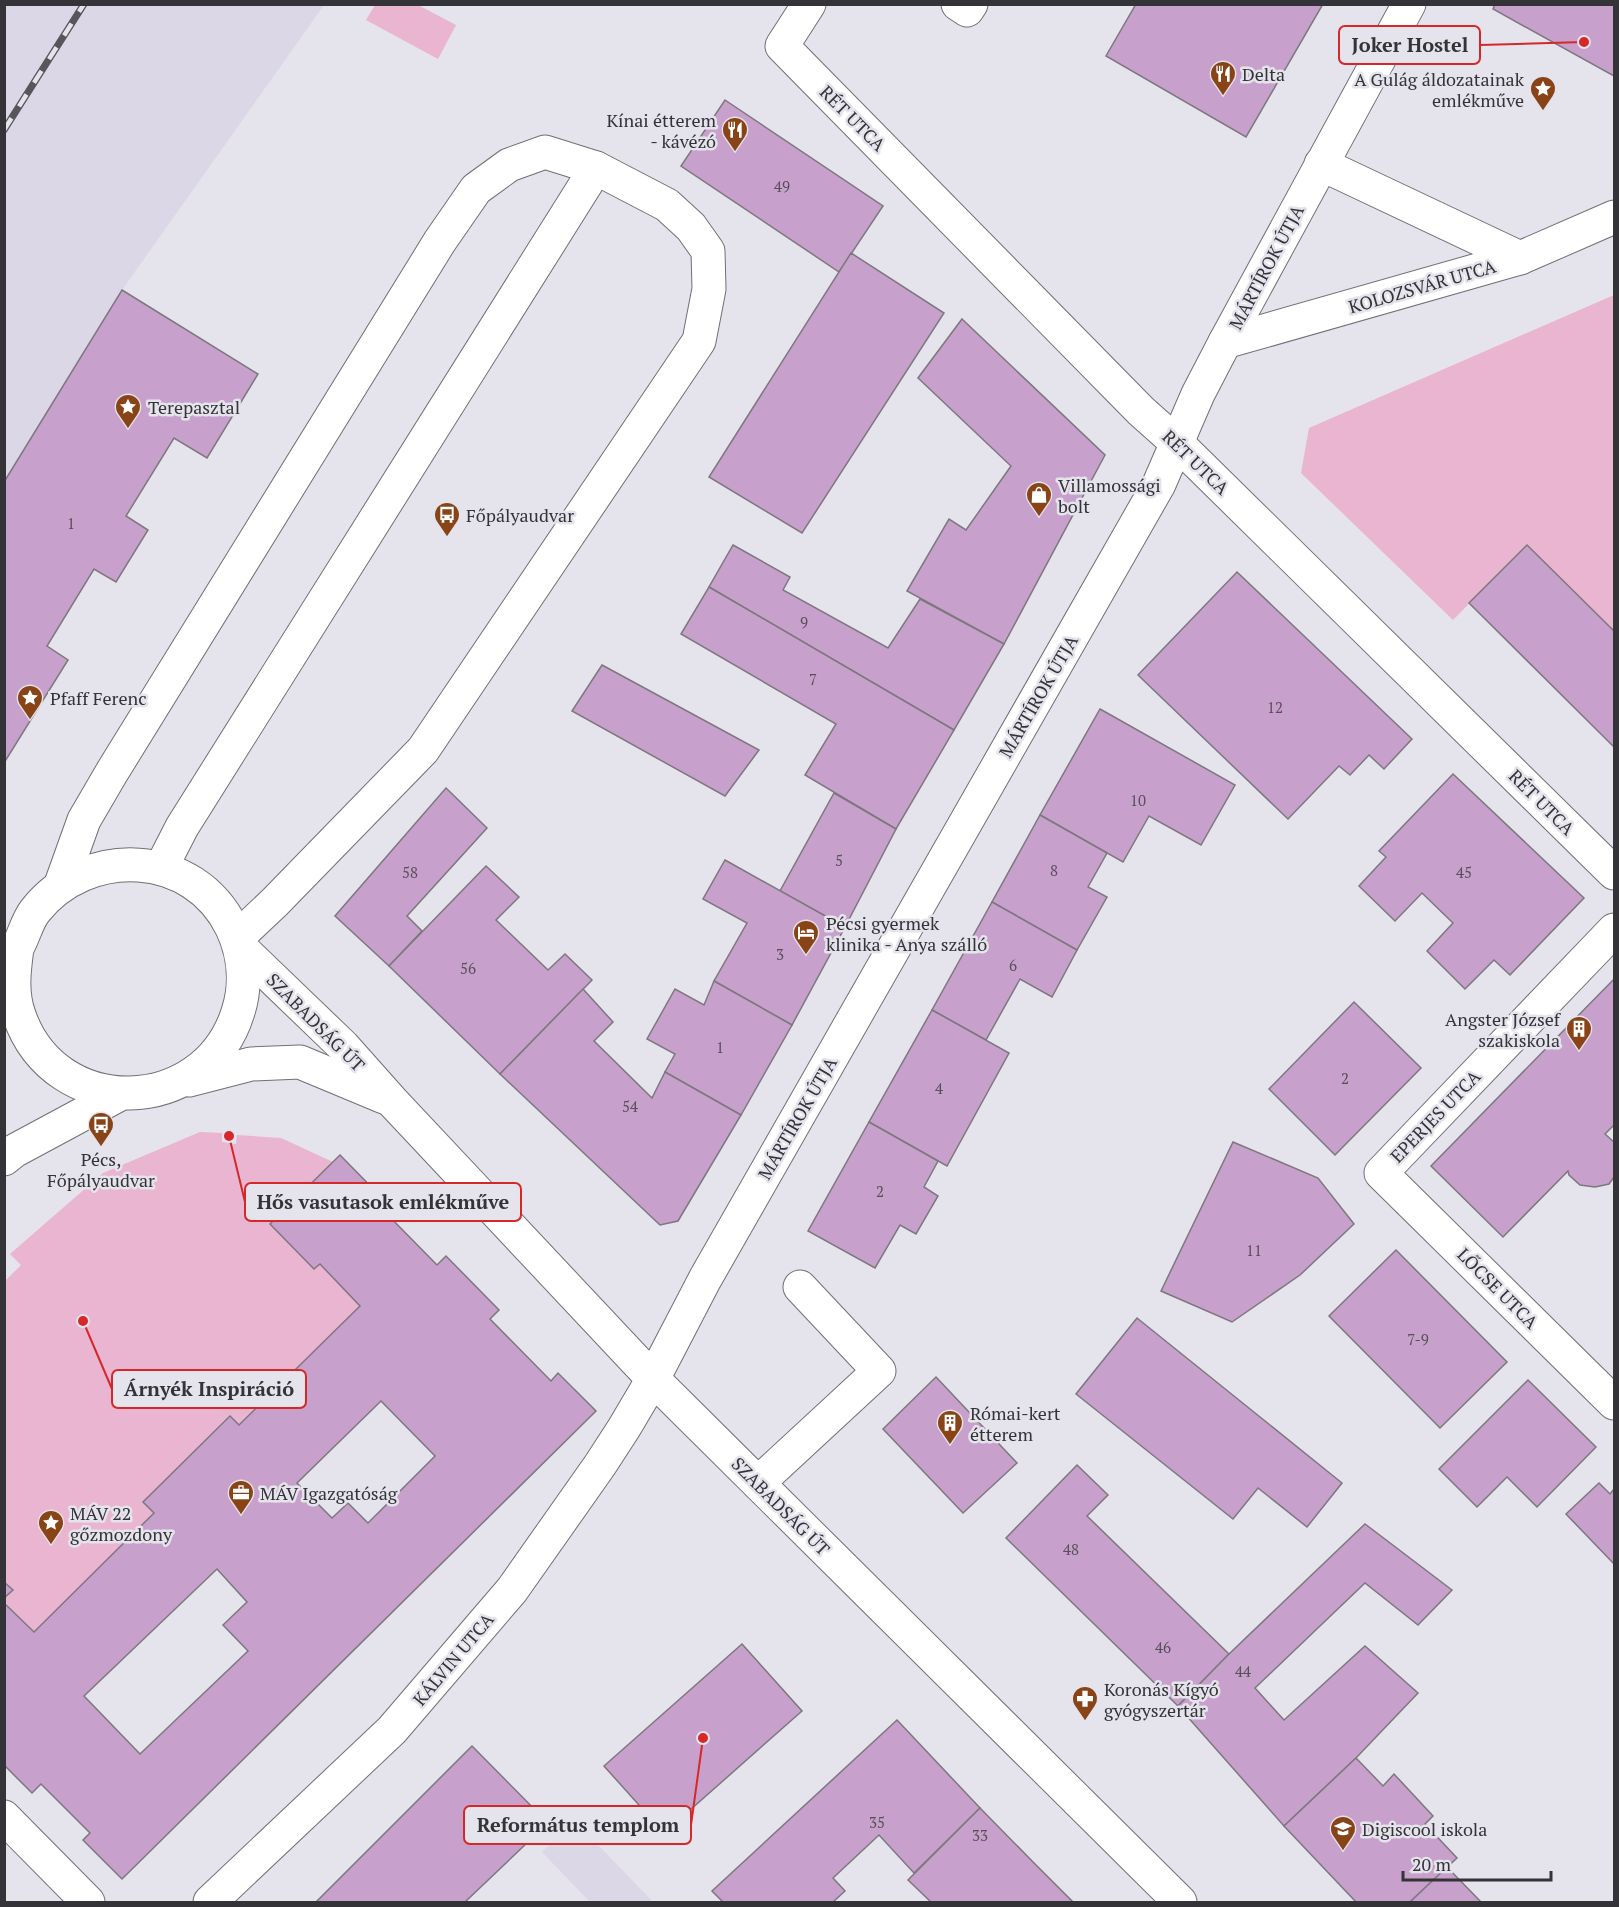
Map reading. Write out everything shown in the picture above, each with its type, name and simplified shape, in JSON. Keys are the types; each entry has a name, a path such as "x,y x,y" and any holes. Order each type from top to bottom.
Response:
{"street":[{"name":"RÉT UTCA","path":"809,4 782,46 1133,402 1614,873"},
{"path":"958,4 968,10 971,4"},
{"name":"MÁRTÍROK ÚTJA","path":"653,1379 705,1279 1159,484 1198,394 1225,342 1409,4"},
{"path":"60,886 84,820 106,782 440,241 476,189 509,165 545,153 596,168 667,205 691,227 708,251 709,289 699,341 423,750 238,942"},
{"path":"1321,164 1520,258"},
{"path":"161,868 182,827 596,168"},
{"name":"KOLOZSVÁR UTCA","path":"1225,342 1520,258 1614,218"},
{"path":"126,863 161,868 199,887 228,919 238,942 244,973 242,1000 234,1025 220,1049 201,1068 178,1082 150,1092 120,1094 86,1087 57,1070 33,1045 18,1015 11,957 34,912 60,886 91,870 126,863"},
{"name":"EPERJES UTCA","path":"1381,1173 1614,930"},
{"name":"SZABADSÁG ÚT","path":"238,942 343,1046 653,1379 1180,1902"},
{"name":"SZABADSÁG ÚT","path":"178,1082 251,1064 300,1062 391,1100"},
{"path":"4,1159 14,1151 120,1094"},
{"name":"LŐCSE UTCA","path":"1381,1173 1614,1403"},
{"path":"758,1483 879,1371 800,1287"},
{"name":"KÁLVIN UTCA","path":"210,1902 392,1730 512,1590 600,1465 653,1379"},
{"path":"4,1817 88,1902"}],"shaded area":[{"path":"5,5 324,5 122,290 5,482"},
{"path":"375,5 418,5 456,25 438,59 366,20"},
{"path":"1614,295 1614,628 1613,630 1527,545 1453,620 1301,473 1309,428"},
{"path":"200,1132 222,1133 222,1142 236,1144 237,1135 281,1138 333,1162 270,1224 314,1269 320,1264 360,1306 34,1632 5,1603 5,1598 12,1590 4,1582 4,1282 21,1265 10,1254 103,1173"},
{"path":"575,1821 653,1902 590,1902 542,1852"}],"building":[{"name":"Delta","path":"1136,4 1323,4 1246,137 1106,56"},
{"path":"1495,4 1614,4 1614,76 1493,9"},
{"path":"725,100 883,206 839,272 681,166"},
{"path":"851,253 944,313 802,533 709,477"},
{"path":"122,290 258,374 207,458 174,438 126,516 148,530 116,582 94,569 47,646 68,660 4,763 4,482"},
{"path":"962,319 1105,455 1004,644 907,591 949,519 966,530 1011,466 918,378"},
{"path":"733,545 790,577 783,590 888,648 920,599 1004,644 954,730 709,587"},
{"path":"1527,545 1613,630 1614,628 1614,747 1469,603"},
{"path":"1237,572 1412,739 1384,769 1369,755 1350,775 1339,766 1288,819 1138,675"},
{"path":"709,587 954,730 896,829 805,775 836,724 681,634"},
{"path":"602,665 759,750 725,796 572,711"},
{"path":"1100,709 1235,785 1201,845 1149,816 1123,862 1040,815"},
{"path":"1453,774 1584,898 1510,975 1494,960 1465,989 1427,951 1453,923 1422,893 1395,921 1359,886 1386,857 1379,851"},
{"path":"446,788 487,828 407,916 422,931 389,966 335,916"},
{"path":"834,793 896,829 845,927 780,891"},
{"path":"1040,815 1107,853 1088,887 1107,897 1077,950 992,902"},
{"path":"725,860 845,927 792,1025 714,981 747,923 703,899"},
{"path":"486,866 519,897 496,920 548,970 565,954 592,980 500,1074 389,966"},
{"path":"992,902 1077,950 1052,997 1020,979 986,1040 932,1010"},
{"name":"Angster József szakiskola","path":"1614,979 1614,1125 1605,1134 1614,1142 1614,1177 1609,1184 1595,1187 1580,1185 1569,1175 1568,1171 1503,1237 1431,1166"},
{"path":"714,981 792,1025 741,1115 665,1072 675,1054 647,1039 675,989 704,1005"},
{"path":"583,989 613,1022 594,1041 652,1098 665,1072 741,1115 678,1221 660,1225 500,1074"},
{"path":"1354,1002 1421,1068 1335,1155 1269,1089"},
{"path":"932,1010 1009,1053 947,1166 869,1122"},
{"path":"869,1122 938,1161 924,1187 938,1196 916,1234 900,1225 875,1268 808,1231"},
{"path":"1233,1142 1318,1178 1354,1224 1300,1275 1232,1322 1161,1291"},
{"name":"MÁV Igazgatóság","path":"340,1155 386,1202 380,1207 437,1265 446,1256 499,1310 490,1319 551,1381 558,1373 596,1411 122,1879 83,1840 90,1833 41,1784 32,1793 4,1765 4,1603 34,1632 154,1513 143,1502 230,1416 239,1425 360,1306 320,1264 314,1269 270,1224","holes":["381,1401 435,1456 368,1523 348,1503 332,1518 297,1483","217,1569 247,1602 223,1625 248,1651 140,1754 84,1696"]},
{"path":"1396,1250 1507,1362 1440,1428 1329,1316"},
{"path":"1137,1318 1342,1483 1307,1527 1258,1488 1233,1519 1076,1394"},
{"name":"Római-kert étterem","path":"936,1377 1017,1463 963,1513 883,1429"},
{"path":"1528,1380 1596,1447 1537,1507 1507,1477 1477,1507 1439,1469"},
{"path":"1077,1465 1108,1495 1087,1516 1229,1654 1178,1706 1006,1538"},
{"path":"1599,1483 1610,1494 1614,1489 1614,1564 1566,1514"},
{"path":"1365,1524 1452,1590 1418,1625 1365,1583 1255,1688 1284,1720 1365,1646 1418,1693 1356,1758 1284,1826 1178,1706"},
{"path":"4,1582 13,1590 4,1598"},
{"path":"742,1644 802,1711 664,1833 604,1766"},
{"path":"897,1720 980,1808 914,1873 879,1835 833,1878 845,1891 833,1902 723,1902 712,1891"},
{"path":"472,1746 548,1823 465,1902 316,1902"},
{"path":"1356,1758 1383,1786 1394,1774 1433,1816 1425,1824 1457,1858 1410,1902 1356,1902 1284,1826"},
{"path":"980,1808 1073,1902 931,1902 908,1880"},
{"path":"1447,1867 1481,1902 1410,1902"}],"railway":[{"path":"4,130 84,4"}],"place":[{"name":"Joker Hostel","path":"1584,42"},
{"name":"Delta","path":"1223,97"},
{"name":"A Gulág áldozatainak emlékműve","path":"1543,112"},
{"name":"Kínai étterem - kávézó","path":"735,153"},
{"name":"Terepasztal","path":"128,430"},
{"name":"Villamossági bolt","path":"1039,518"},
{"name":"Főpályaudvar","path":"447,538"},
{"name":"Pfaff Ferenc","path":"30,721"},
{"name":"Pécsi gyermek klinika - Anya szálló","path":"806,956"},
{"name":"Angster József szakiskola","path":"1579,1052"},
{"name":"Hős vasutasok emlékműve","path":"229,1136"},
{"name":"Pécs, Főpályaudvar","path":"101,1148"},
{"name":"Árnyék Inspiráció","path":"83,1321"},
{"name":"Római-kert étterem","path":"950,1446"},
{"name":"MÁV Igazgatóság","path":"241,1516"},
{"name":"MÁV 22 gőzmozdony","path":"51,1546"},
{"name":"Koronás Kígyó gyógyszertár","path":"1085,1722"},
{"name":"Református templom","path":"703,1738"},
{"name":"Digiscool iskola","path":"1343,1852"}]}
